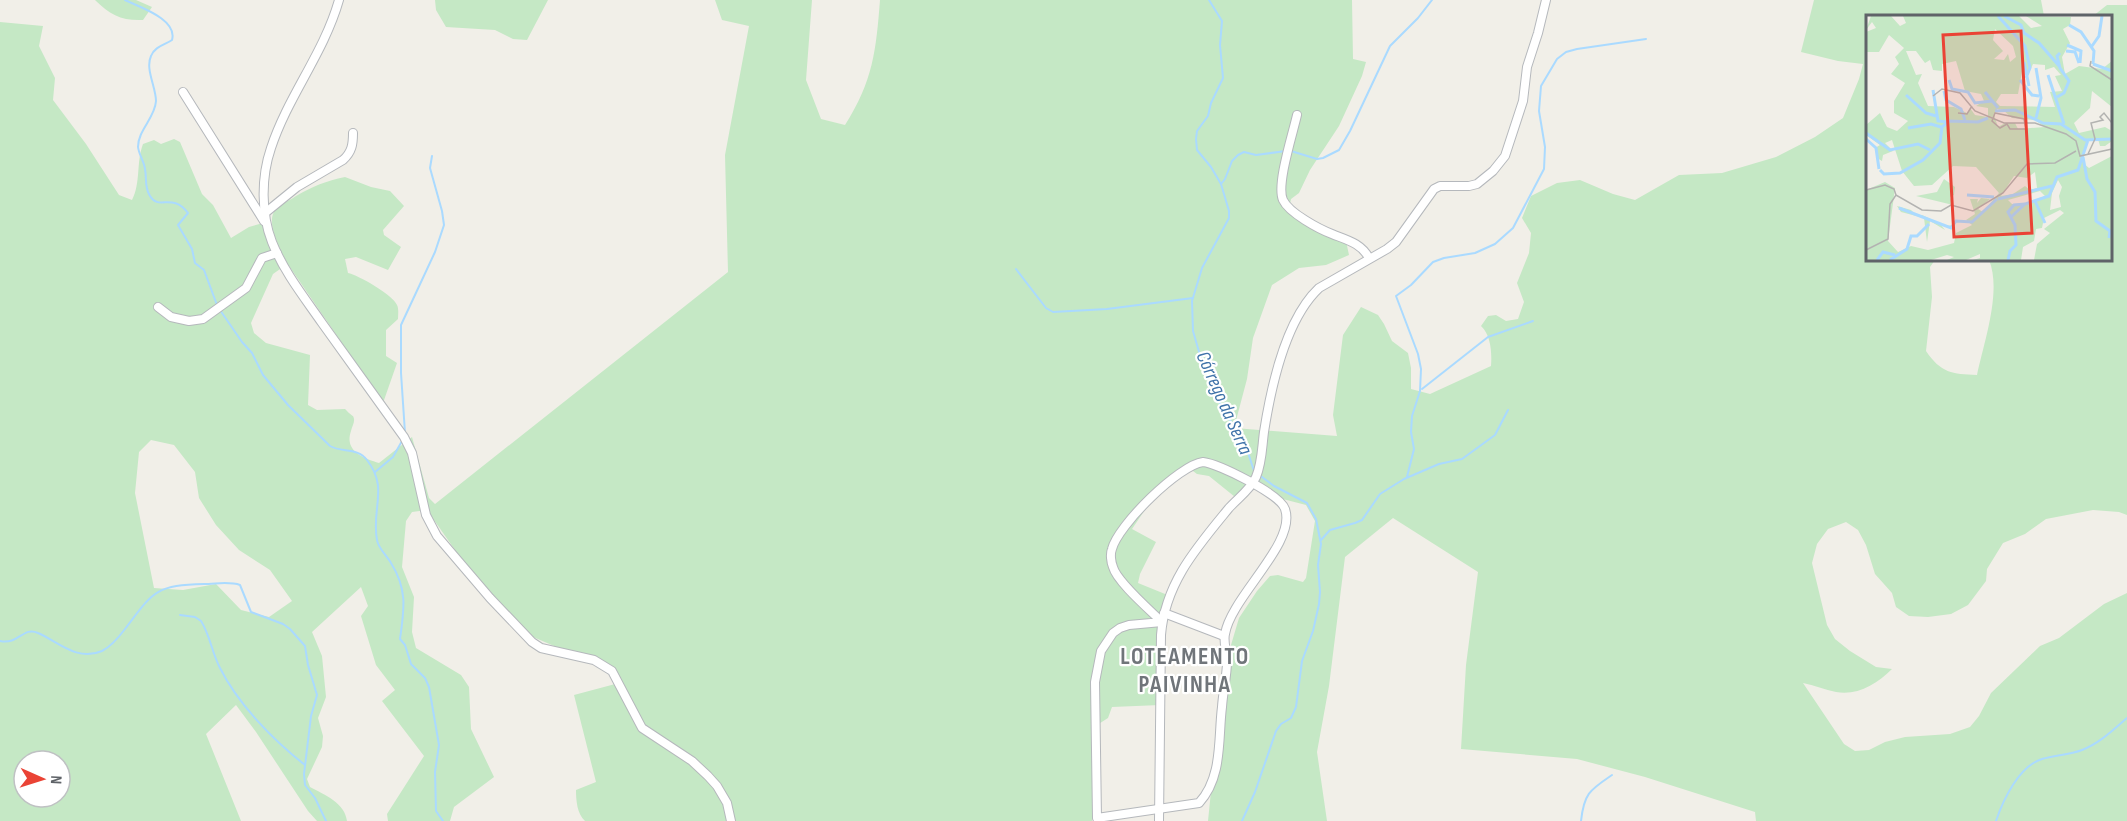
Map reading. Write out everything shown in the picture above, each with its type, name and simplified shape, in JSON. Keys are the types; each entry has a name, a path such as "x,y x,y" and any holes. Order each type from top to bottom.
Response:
{"street":[{"path":"339,0 318,51 287,108 270,150 264,180 265,213 277,253 287,273 404,437 416,468 426,515 437,536 490,598 532,642 541,648 594,660 612,671 642,728 692,761 708,776 727,803 731,821"},
{"path":"1159,821 1163,618 1178,576 1196,549 1252,484 1260,463 1268,412 1281,356 1297,320 1319,288 1396,242 1434,189 1440,186 1477,184 1493,171 1505,156 1523,101 1527,66 1546,0"},
{"path":"183,92 267,225"},
{"path":"1297,115 1281,184 1283,201 1305,219 1329,233 1359,245 1369,258"},
{"path":"265,213 297,187 350,155 353,133"},
{"path":"158,307 171,317 189,321 203,319 246,288 262,258 277,253"},
{"path":"1163,618 1120,628 1113,633 1101,651 1095,682 1097,819 1159,807 1199,803 1211,782 1220,744 1227,659 1224,636 1238,604 1266,565 1277,545 1287,518 1286,510 1277,498 1226,469 1211,463 1195,463 1153,495 1116,539 1111,550 1113,571 1163,618 1224,636"}],"green space":[{"path":"95,0 136,0 152,7 143,20 129,19 111,13"},
{"path":"435,0 548,0 527,40 513,39 495,30 446,27 436,10"},
{"path":"715,0 812,0 806,80 821,119 845,125 862,94 872,65 880,0 1352,0 1353,59 1366,62 1362,76 1339,126 1310,170 1299,193 1291,199 1289,209 1346,241 1349,255 1326,265 1299,268 1272,285 1253,338 1247,379 1234,428 1337,436 1333,415 1343,335 1361,307 1378,315 1392,341 1408,353 1411,389 1430,394 1491,366 1489,339 1481,326 1488,316 1496,315 1506,321 1518,319 1524,302 1517,283 1529,253 1531,233 1522,218 1531,196 1557,183 1580,180 1613,194 1635,200 1679,175 1722,173 1776,157 1815,137 1843,118 1863,64 1838,61 1801,52 1814,0 2041,0 2044,15 1866,15 1866,261 1934,261 1930,267 1932,297 1926,351 1937,364 1948,371 1977,375 1993,301 1993,272 1989,261 2112,261 2112,15 2094,15 2107,5 2127,5 2127,515 2119,512 2093,510 2046,519 2025,534 2003,543 1987,569 1986,581 1968,605 1951,614 1928,617 1909,616 1896,607 1892,593 1875,574 1866,545 1858,530 1846,522 1828,529 1817,544 1812,563 1827,625 1835,639 1850,651 1876,667 1892,669 1873,684 1852,692 1836,692 1803,683 1844,744 1855,751 1869,750 1885,742 1905,737 1950,734 1970,727 1979,716 1991,693 2040,646 2059,638 2104,604 2127,593 2127,821 1756,821 1755,812 1645,777 1577,759 1461,749 1466,665 1478,572 1393,518 1345,557 1329,686 1317,752 1327,821 1208,821 1223,672 1239,618 1270,576 1278,575 1303,582 1306,578 1315,521 1306,505 1275,497 1257,487 1240,501 1209,476 1197,474 1185,465 1157,492 1132,529 1156,542 1138,583 1170,596 1161,655 1160,705 1112,707 1108,718 1094,727 1092,821 585,821 579,811 576,790 596,782 574,695 619,683 612,666 533,637 469,570 427,510 412,512 406,521 402,567 414,597 412,632 416,648 461,675 469,687 471,729 494,777 454,807 450,821 388,821 387,814 424,756 382,701 395,690 376,665 361,616 368,606 361,587 312,632 322,656 326,697 318,718 323,736 322,747 307,779 310,787 338,804 347,821 317,821 236,705 206,734 241,821 0,821 0,22 43,26 39,46 55,78 53,100 86,144 119,195 132,200 137,187 143,144 154,140 161,144 174,139 180,142 202,194 213,205 231,238 249,227 263,223 283,267 273,274 251,323 254,333 266,343 310,355 308,405 317,410 345,409 353,416 350,444 356,453 379,463 412,437 429,498 435,504 728,272 725,155 749,26 722,20","holes":["151,440 174,445 195,472 199,498 216,525 239,550 270,570 292,601 269,617 241,610 216,584 183,590 154,588 135,493 139,452"]},
{"path":"345,177 371,187 390,191 404,206 383,230 384,235 401,247 388,270 356,257 345,259 348,273 367,281 382,291 398,307 398,319 386,330 386,356 397,363 383,403 287,263 272,226 274,211 281,205 302,192"}],"waterway":[{"path":"125,0 156,15 169,26 172,33 172,40 158,48 149,61 156,101 138,147 146,172 146,186 150,196 157,202 177,204 188,213 178,225 192,249 195,263 204,270 217,305"},
{"name":"Córrego da Serra","path":"1209,0 1222,21 1220,45 1223,78 1211,103 1208,116 1197,131 1197,150 1221,184 1229,218 1202,268 1192,301 1193,331 1204,369 1223,410 1244,440 1254,471 1274,486 1307,503 1316,519 1321,544 1318,565 1319,604 1313,631 1302,661 1296,707 1291,718 1281,724 1276,731 1255,792 1242,821"},
{"path":"1291,151 1317,159 1339,150 1390,46 1432,0"},
{"path":"1407,477 1414,449 1411,432 1412,416 1420,391 1421,369 1418,354 1396,296 1411,285 1433,262 1475,253 1495,244 1513,228 1544,169 1545,147 1539,111 1541,86 1557,59 1566,52 1577,49 1646,39"},
{"path":"1221,184 1232,161 1238,155 1244,152 1256,155 1286,151"},
{"path":"405,433 401,325 435,252 444,225 430,168 432,156"},
{"path":"1016,269 1046,308 1053,312 1107,309 1193,298"},
{"path":"220,310 252,353 263,375 288,405 330,446 359,453 373,470 378,489 377,540 396,573 402,591 400,639 405,645 411,664 425,678 429,687 439,745 435,772 436,811 443,821"},
{"path":"1422,389 1488,337 1533,321"},
{"path":"1321,540 1330,530 1362,520 1380,494 1404,479 1439,464 1462,459 1495,435 1508,410"},
{"path":"375,472 393,457 402,441"},
{"path":"0,641 6,642 33,631 68,649 93,654 112,644 142,606 165,589 188,585 227,583 240,585 251,612 283,624 305,646 317,695 311,716 304,774 305,785 315,798 326,821"},
{"path":"180,615 195,617 201,621 220,668 236,695 269,733 305,765"},
{"path":"1996,821 2013,785 2026,769 2042,759 2072,753 2095,744 2127,718"},
{"path":"1581,821 1589,793 1612,775"}],"district":[{"name":"LOTEAMENTO PAIVINHA","path":"1185,670"}]}
